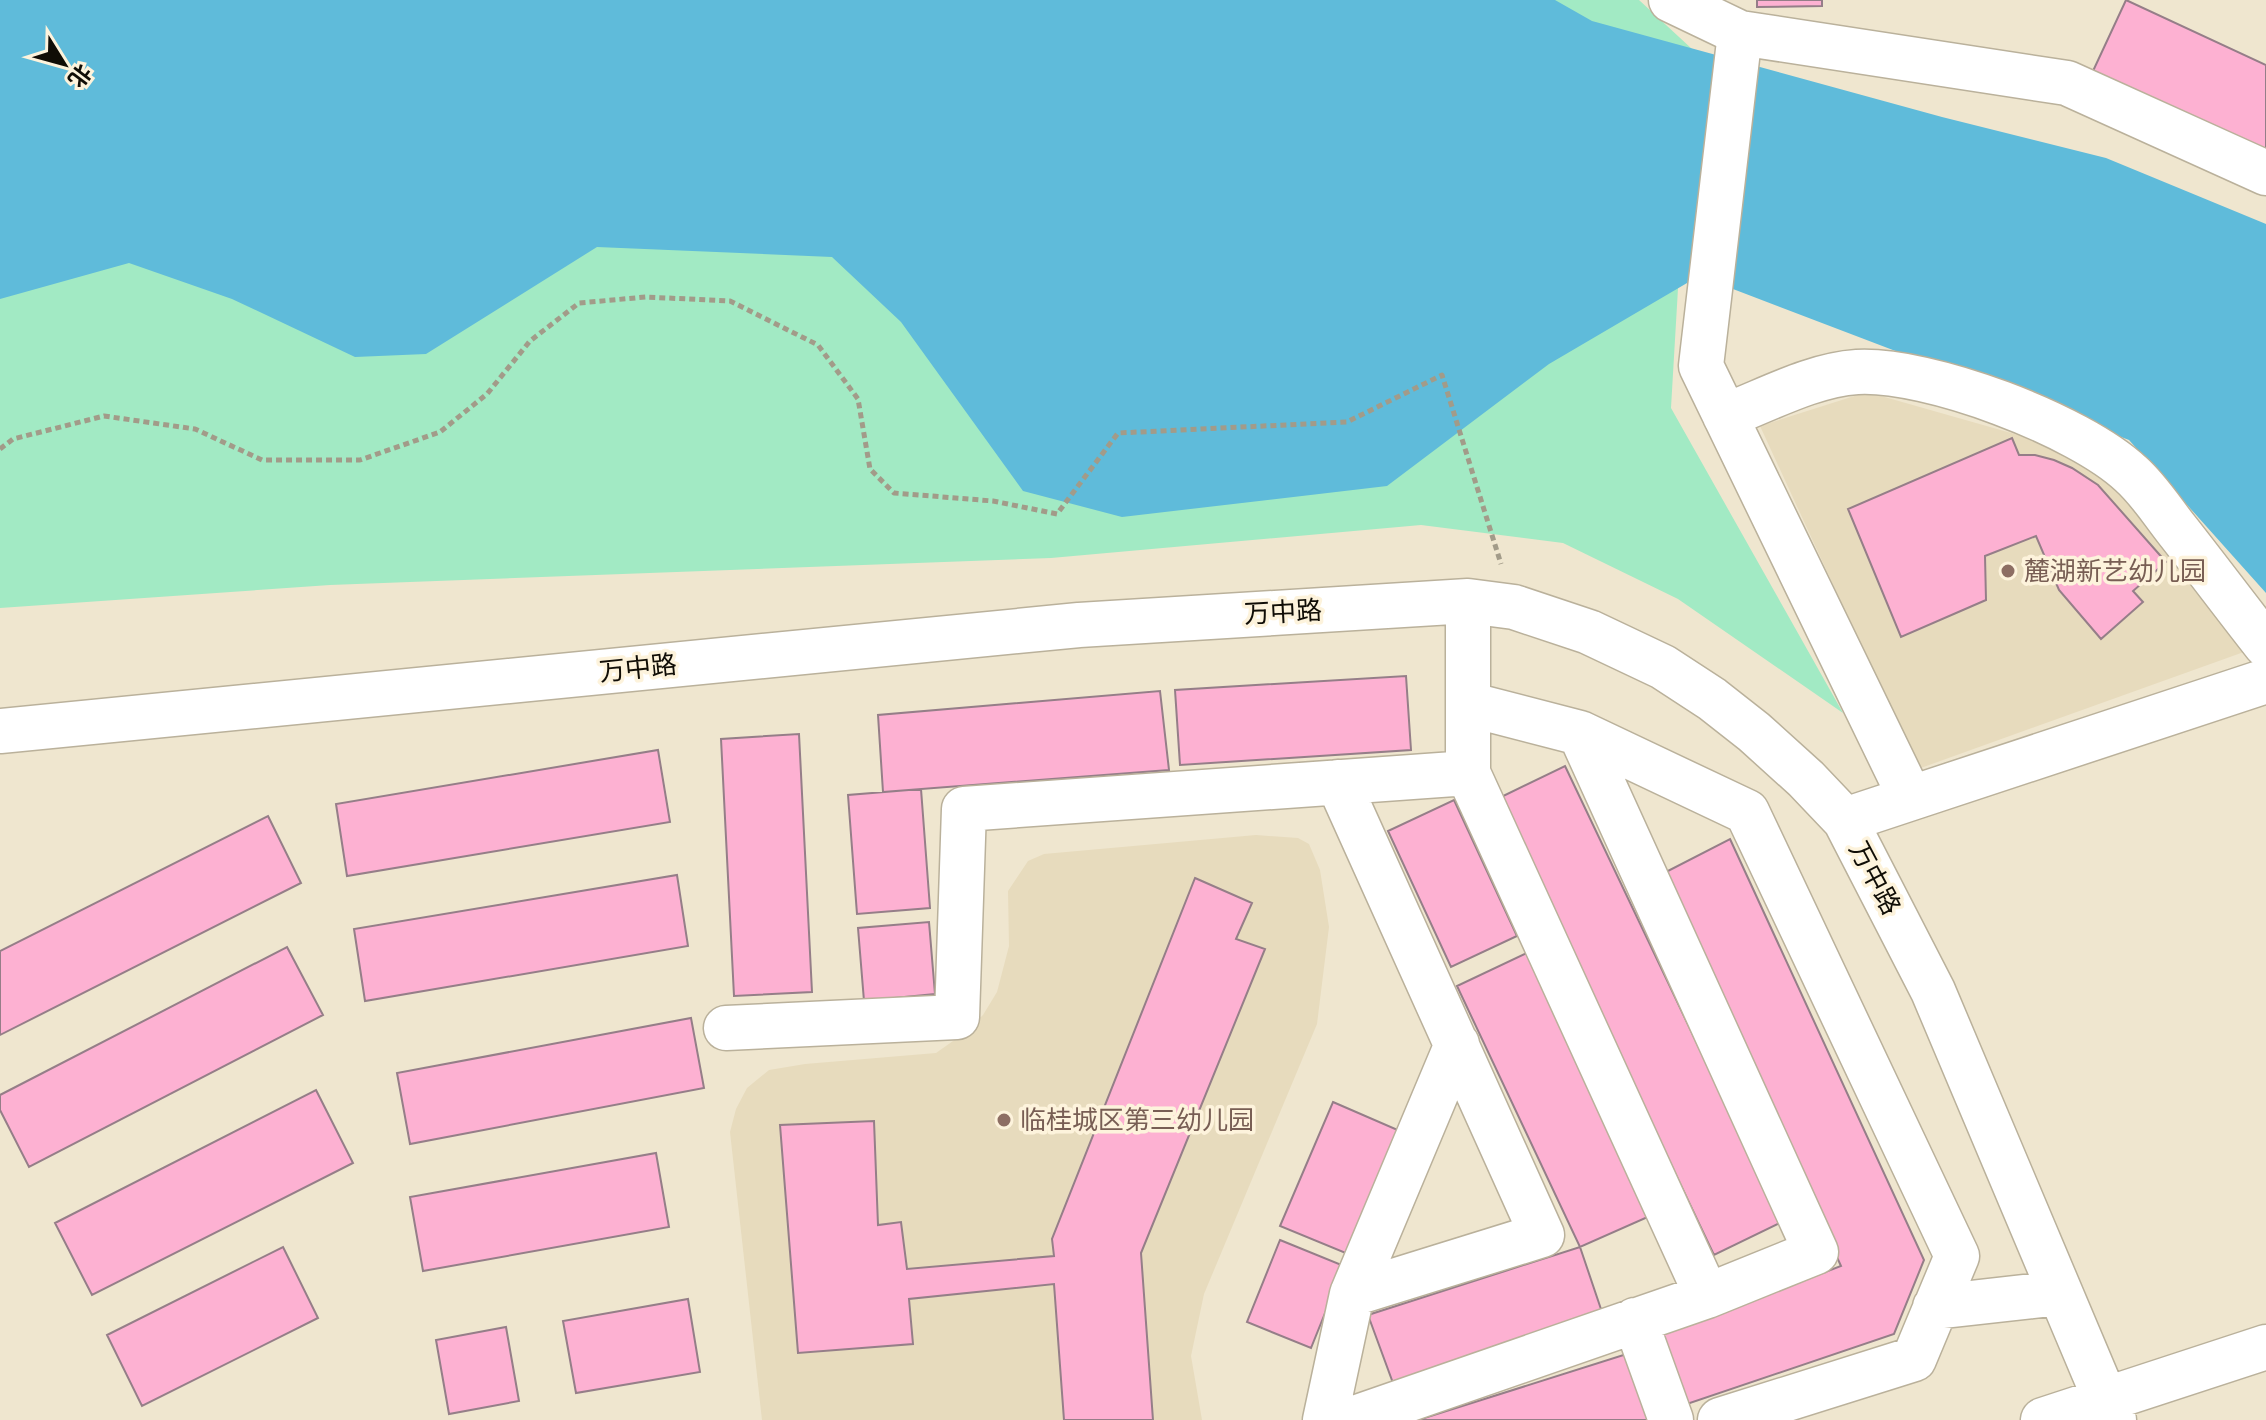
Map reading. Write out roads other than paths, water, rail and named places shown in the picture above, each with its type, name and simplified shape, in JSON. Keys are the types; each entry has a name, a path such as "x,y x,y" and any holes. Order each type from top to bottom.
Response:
{"street":[{"path":"1671,0 1740,33 2067,83 2266,173"},
{"path":"1740,33 1701,366 1910,797"},
{"path":"1725,416 1824,378 1858,372 1910,376 1958,388 2027,414 2078,439 2130,473 2266,645"},
{"path":"1468,601 1468,773 1707,1296"},
{"name":"万中路","path":"0,731 1079,625 1468,601 1514,607 1589,632 1663,667 1712,699 1754,732 1845,820 1933,991 2109,1410"},
{"path":"1845,820 2266,681"},
{"path":"1468,704 1580,733 1747,812 1957,1256 1914,1359 1720,1420"},
{"path":"1349,1420 1707,1296 1816,1252 1580,733"},
{"path":"726,1028 957,1017 964,809 1468,773"},
{"path":"1338,782 1542,1235 1352,1294"},
{"path":"1325,1420 1352,1294 1457,1044"},
{"path":"1935,1307 2060,1293"},
{"path":"1635,1320 1671,1420"},
{"path":"2043,1420 2109,1410 2266,1347"}],"water":[{"path":"0,0 1555,0 1592,21 1942,117 2106,158 2266,224 2266,593 2129,440 1699,276 1549,364 1387,486 1122,517 1023,491 901,322 832,257 597,247 426,354 355,357 232,299 129,263 0,299"}],"place":[{"name":"麓湖新艺幼儿园","path":"2008,571"},
{"name":"临桂城区第三幼儿园","path":"1004,1120"}]}
